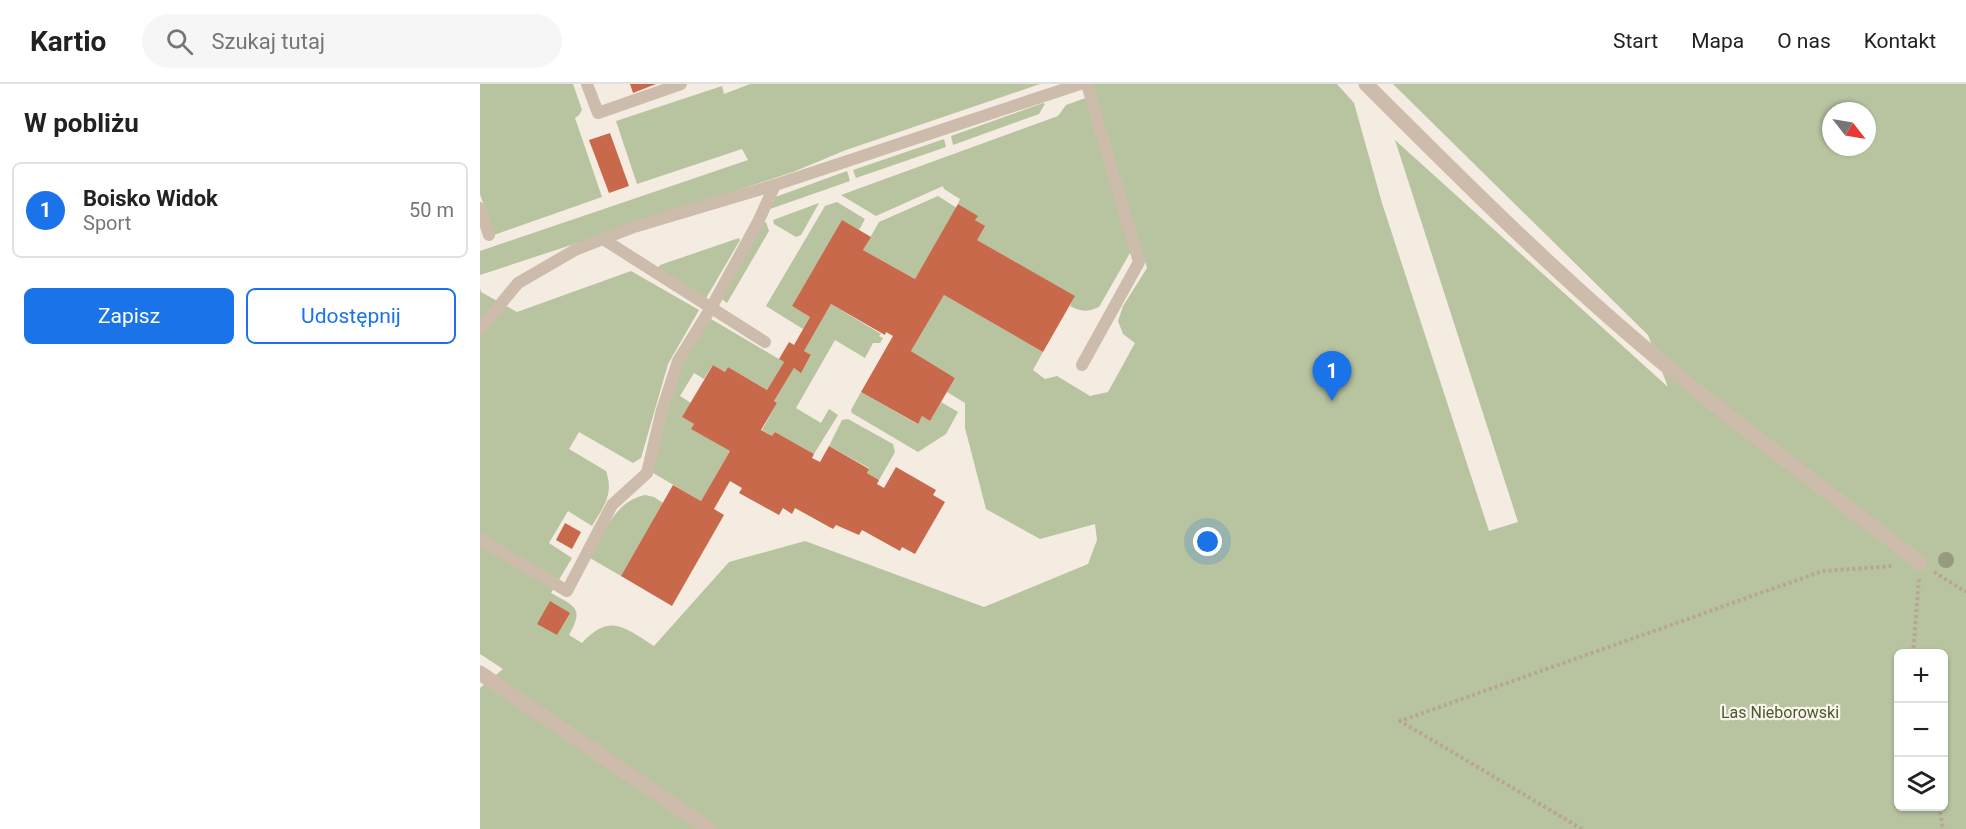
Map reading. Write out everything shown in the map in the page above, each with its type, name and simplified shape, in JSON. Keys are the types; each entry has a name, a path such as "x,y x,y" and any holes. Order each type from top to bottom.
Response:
{"street":[{"path":"1366,84 1547,262 1632,336 1713,403 1920,563"},
{"path":"480,673 709,829"}],"lane":[{"path":"587,84 598,113 681,84"},
{"path":"480,329 518,283 575,250 634,226 775,185 1080,84"},
{"path":"1083,365 1139,262 1087,84"},
{"path":"480,539 567,591 612,505 647,473 662,410 678,361 711,308 758,222 775,185"},
{"path":"480,208 489,235"},
{"path":"603,239 765,342"}],"path":[{"path":"1582,829 1400,721 1823,571 1920,563 1966,592"},
{"path":"1913,649 1920,563"},
{"path":"1940,811 1942,829"}],"green space":[{"path":"480,84 573,84 582,110 575,118 602,197 494,235 480,194"},
{"path":"750,84 1040,84 846,150 793,172 480,275 480,251 748,160 742,149 637,184 616,121 722,86 724,94"},
{"name":"Las Nieborowski","path":"1091,84 1337,84 1354,103 1382,203 1489,531 1518,522 1395,140 1668,387 1648,335 1393,84 1966,84 1966,829 480,829 480,688 503,669 480,654 480,288 481,292 517,312 631,271 699,310 668,364 641,458 633,463 579,432 569,449 606,471 609,486 606,500 592,526 568,511 549,543 572,558 551,593 575,609 576,619 569,635 582,643 601,628 618,626 654,646 729,562 805,541 984,607 1088,564 1097,540 1095,524 1040,539 986,509 965,428 965,403 947,392 955,378 911,351 944,295 1043,352 1033,370 1045,379 1057,376 1090,396 1108,392 1135,343 1123,334 1118,321 1123,306 1147,268 1138,239 1099,307 1081,310 1070,306 1074,296 977,240 975,220 977,216 958,204 960,199 943,186 876,216 841,195 1058,116 1066,105 1094,95"},
{"path":"1045,104 1039,114 953,145 951,136"},
{"path":"944,139 946,147 856,178 853,170"},
{"path":"847,171 850,181 770,209 767,200"},
{"path":"938,196 957,208 915,279 863,250 879,222"},
{"path":"837,202 865,219 859,230 842,221 792,306 810,317 803,329 766,306 825,206"},
{"path":"819,203 801,235 796,237 774,224 773,220"},
{"path":"766,222 769,231 727,303 720,298 761,224"},
{"path":"739,238 740,240 705,300 658,268 660,265"},
{"path":"831,304 881,334 879,336 883,338 880,343 873,343 865,358 835,340 796,408 821,423 829,409 838,415 814,454 775,432 772,436 762,430 777,403 774,401 794,368 801,372 811,356 804,351"},
{"path":"711,319 784,362 767,390 728,367 725,372 713,365 704,379 694,373 680,396 691,403 682,417 694,424 692,429 730,451 701,501 648,470 681,365 706,321"},
{"path":"861,392 917,424 922,416 930,421 941,402 958,412 946,434 918,452 852,413 851,410"},
{"path":"848,419 893,444 895,452 879,480 867,473 869,468 829,446 842,420"},
{"path":"645,495 654,497 663,503 621,576 590,558 605,529 618,511 635,498"}],"building":[{"path":"630,84 656,84 633,93"},
{"path":"610,133 629,186 609,193 589,140"},
{"path":"958,204 978,216 975,220 985,226 977,240 1075,296 1043,352 944,295 911,351 955,378 930,421 922,416 918,424 861,392 893,336 886,332 885,335 831,304 804,351 811,355 801,373 794,368 774,401 777,403 761,430 772,436 775,432 814,454 812,458 820,462 829,446 869,469 867,473 879,480 877,484 884,488 896,467 936,490 933,495 945,502 915,554 902,547 900,551 862,530 859,535 836,525 833,529 795,508 792,514 783,508 779,515 739,493 742,488 730,481 714,509 724,515 672,606 621,576 673,485 701,501 730,451 691,429 694,424 682,417 713,365 725,372 728,367 767,390 784,362 779,359 789,342 794,345 810,317 792,306 842,220 871,237 863,250 915,279"},
{"path":"565,523 581,532 572,549 556,540"},
{"path":"550,601 570,613 557,635 537,624"}],"place":[{"name":"Boisko Widok","path":"1332,401"}]}
